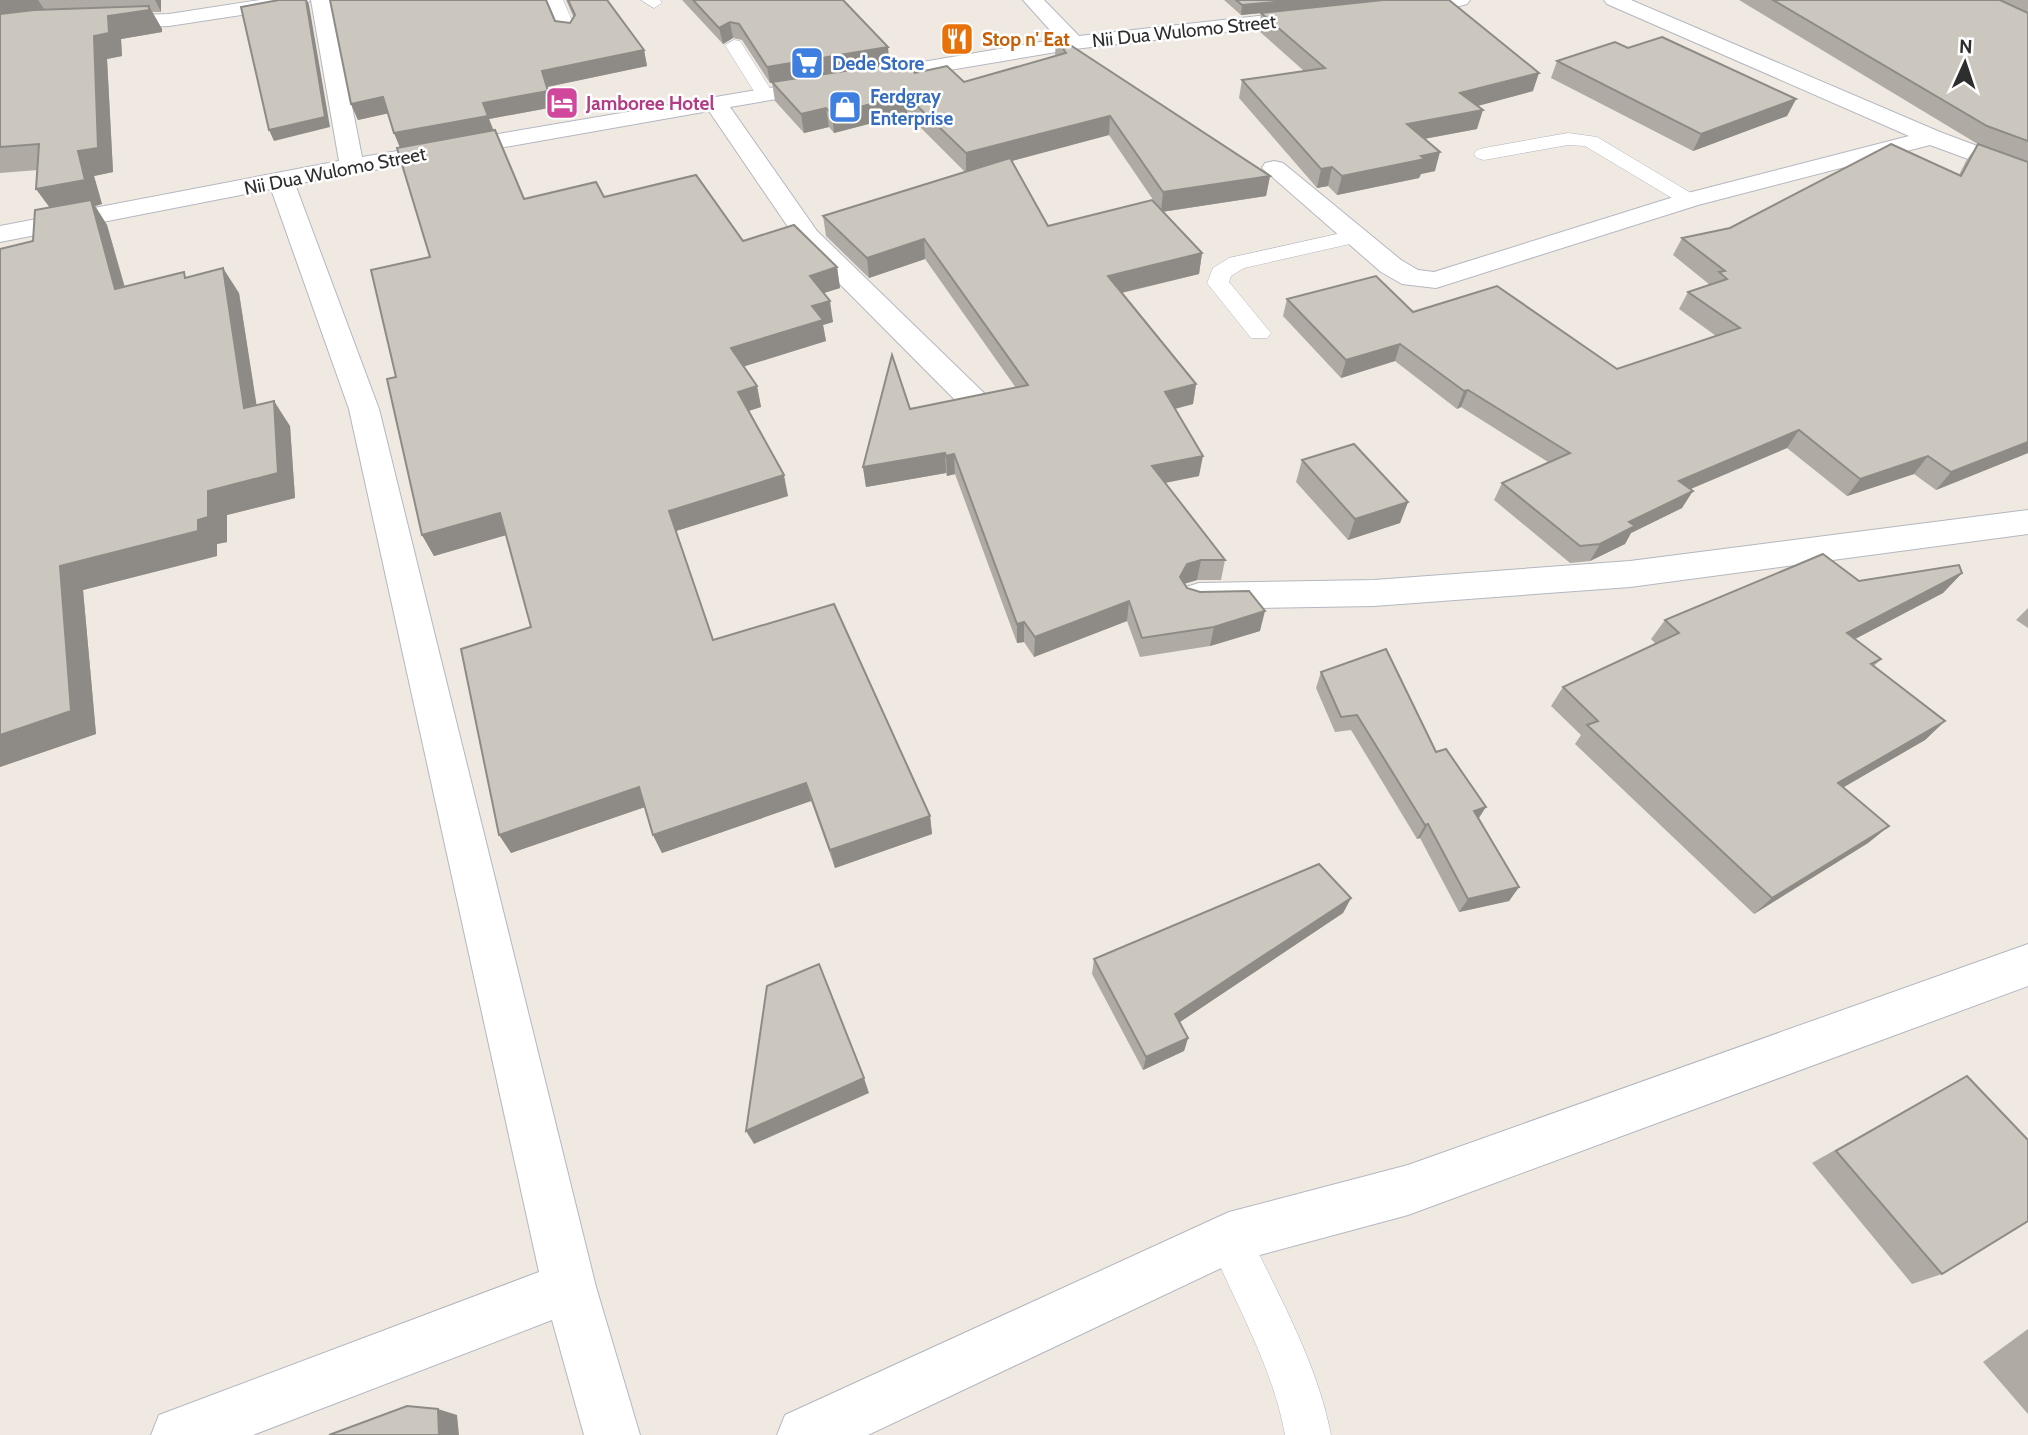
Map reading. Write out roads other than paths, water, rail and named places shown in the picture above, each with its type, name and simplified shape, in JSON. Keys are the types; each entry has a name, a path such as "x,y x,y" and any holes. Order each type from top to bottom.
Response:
{"street":[{"path":"0,30 48,24 169,20 300,0"},
{"path":"321,0 352,166"},
{"path":"1033,0 1074,43"},
{"path":"1377,9 1460,0"},
{"path":"1614,0 1933,137 2028,174"},
{"name":"Nii Dua Wulomo Street","path":"0,234 352,166 764,93 1074,43 1336,14"},
{"path":"715,102 808,237 975,402"},
{"path":"1274,168 1391,266 1412,278 1436,280 1689,200 1933,137"},
{"path":"282,181 364,409 569,1287 612,1435"},
{"path":"1197,596 1374,593 1630,574 2028,522"},
{"path":"804,1435 1229,1238 1408,1190 2028,965"},
{"path":"179,1435 569,1287"}],"lane":[{"path":"555,0 568,32"},
{"path":"734,45 764,93"},
{"path":"1484,155 1568,139 1590,141 1689,200"},
{"path":"1259,333 1218,283 1221,274 1237,263 1355,236"},
{"path":"1229,1238 1292,1377 1303,1407 1308,1435"}],"place":[{"name":"Stop n' Eat","path":"957,39"},
{"name":"Dede Store","path":"807,63"},
{"name":"Jamboree Hotel","path":"562,103"},
{"name":"Ferdgray Enterprise","path":"845,107"}]}
